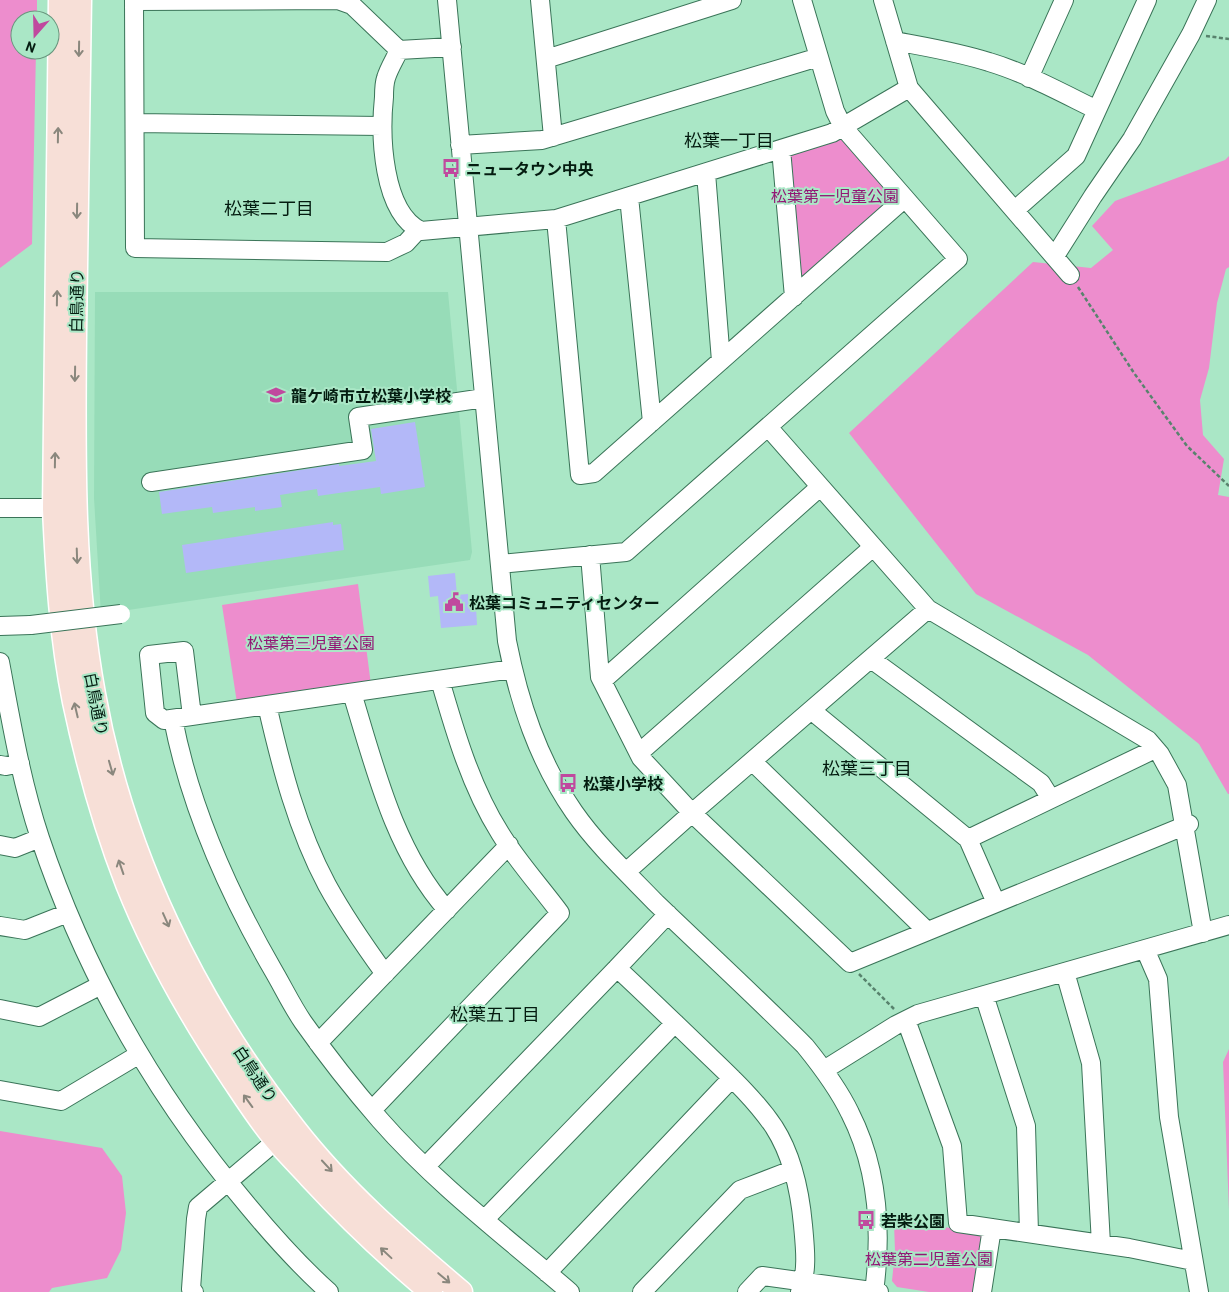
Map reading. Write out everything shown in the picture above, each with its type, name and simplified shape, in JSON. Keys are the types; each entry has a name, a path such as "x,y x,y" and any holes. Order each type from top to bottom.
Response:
{"main road":[{"name":"白鳥通り","path":"60,0 65,508"},
{"name":"白鳥通り","path":"80,0 74,405 65,508 56,565 74,700 87,760 127,884 184,1002 209,1044 286,1135 344,1214 393,1260 431,1292"},
{"name":"白鳥通り","path":"286,1135 405,1244 461,1292"}],"street":[{"path":"418,230 406,243 387,252 135,248 134,0 344,2 352,5 399,50 452,47"},
{"path":"447,0 508,641 512,669 528,722 545,762 587,830 668,914 805,1046 824,1070 850,1113 859,1134 872,1179 878,1237 878,1262 874,1292"},
{"path":"540,0 554,137"},
{"path":"546,60 732,0"},
{"path":"500,564 626,552 958,259 843,127 836,112 802,0"},
{"path":"883,0 909,88 1070,275"},
{"path":"1015,210 1076,156 1147,0"},
{"path":"1055,256 1132,139 1191,34 1207,0"},
{"path":"1029,78 1059,1"},
{"path":"895,41 945,50 989,62 1029,78 1097,110"},
{"path":"399,50 386,78 382,126 385,166 393,195 408,223 418,230 429,232 556,219 832,133 909,88"},
{"path":"460,144 542,140 819,57"},
{"path":"135,124 382,126"},
{"path":"782,149 794,297"},
{"path":"706,172 721,361"},
{"path":"629,197 652,422"},
{"path":"556,219 580,475 594,473 905,198"},
{"path":"151,482 363,450 358,417 484,398"},
{"path":"768,427 928,609 1148,740 1170,771 1177,785 1186,824 1203,933"},
{"path":"602,681 820,487"},
{"path":"0,508 65,508"},
{"path":"639,753 873,547"},
{"path":"590,555 600,678 641,758 692,813 850,963 1186,824"},
{"path":"626,872 928,609"},
{"path":"0,626 31,625 121,614"},
{"path":"192,716 184,651 149,655 155,713 164,720 173,719 352,693 512,669"},
{"path":"871,659 1041,783 1052,799"},
{"path":"0,662 2,681 20,763 40,838 68,913 101,985 138,1055 168,1100 228,1182 275,1238 329,1292"},
{"path":"372,1110 560,912 500,833 483,800 456,738 440,680"},
{"path":"352,693 377,777 392,816 408,851 434,895 447,910"},
{"path":"267,705 278,756 306,839 327,884 366,948 385,974"},
{"path":"812,710 968,839 996,903"},
{"path":"173,719 178,745 198,812 228,883 261,950 302,1020 372,1110 426,1166 570,1292"},
{"path":"968,839 1155,749"},
{"path":"752,761 927,931"},
{"path":"0,765 6,766 20,763"},
{"path":"0,845 15,848 40,838"},
{"path":"318,1043 509,845"},
{"path":"0,926 25,930 68,913"},
{"path":"426,1166 668,914"},
{"path":"824,1070 918,1014 1229,925"},
{"path":"1145,949 1158,978 1168,1117 1199,1292"},
{"path":"618,968 732,1078 774,1128 784,1146 802,1212 804,1239 802,1286"},
{"path":"1065,972 1091,1063 1101,1244"},
{"path":"0,1009 39,1017 101,985"},
{"path":"984,995 1026,1126 1029,1234"},
{"path":"906,1020 952,1146 958,1223 1129,1248 1193,1261"},
{"path":"485,1219 675,1023"},
{"path":"0,1090 62,1101 138,1055"},
{"path":"547,1273 732,1078"},
{"path":"194,1292 191,1290 198,1207 286,1135"},
{"path":"642,1292 740,1190 792,1170"},
{"path":"982,1292 992,1228"},
{"path":"747,1292 762,1276 802,1286 879,1292"}],"path":[{"path":"1191,34 1229,39"},
{"path":"1070,275 1134,373 1187,446 1229,486"},
{"path":"850,963 852,968 906,1020"}],"shaded area":[{"name":"龍ケ崎市立松葉小学校","path":"95,292 448,292 472,552 470,560 101,614 94,498"}],"green space":[{"path":"0,0 37,0 37,10 10,10 10,60 36,60 32,244 0,268"},
{"name":"松葉第一児童公園","path":"840,137 844,139 894,195 893,201 804,280 797,278 788,160 791,153"},
{"path":"1229,156 1229,267 1226,269 1217,303 1209,368 1200,400 1203,435 1224,459 1218,495 1229,497 1228,794 1199,744 1088,655 976,594 849,433 1033,262 1091,268 1113,250 1092,226 1115,201 1225,160"},
{"name":"松葉第三児童公園","path":"358,584 371,685 237,703 222,605"},
{"path":"1229,1049 1229,1210 1223,1062"},
{"path":"0,1131 102,1148 122,1176 126,1213 121,1250 107,1278 52,1288 49,1292 0,1292"},
{"name":"松葉第二児童公園","path":"897,1221 981,1232 985,1239 977,1292 929,1292 897,1287 892,1281 895,1251 894,1223"}],"building":[{"path":"415,422 425,487 381,494 380,487 318,496 317,489 280,495 282,507 255,511 255,507 213,513 212,507 162,514 159,492 339,464 339,466 376,461 371,429"},
{"path":"333,522 333,525 341,524 344,550 186,573 182,545"},
{"name":"松葉コミュニティセンター","path":"455,573 457,595 468,594 469,608 476,607 477,625 441,628 438,596 430,597 428,576"}],"place":[{"name":"ニュータウン中央","path":"451,168"},
{"name":"龍ケ崎市立松葉小学校","path":"276,395"},
{"name":"松葉コミュニティセンター","path":"454,602"},
{"name":"松葉小学校","path":"568,783"},
{"name":"若柴公園","path":"866,1220"}],"district":[{"name":"松葉一丁目","path":"729,140"},
{"name":"松葉二丁目","path":"269,208"},
{"name":"松葉三丁目","path":"867,768"},
{"name":"松葉五丁目","path":"495,1014"}]}
